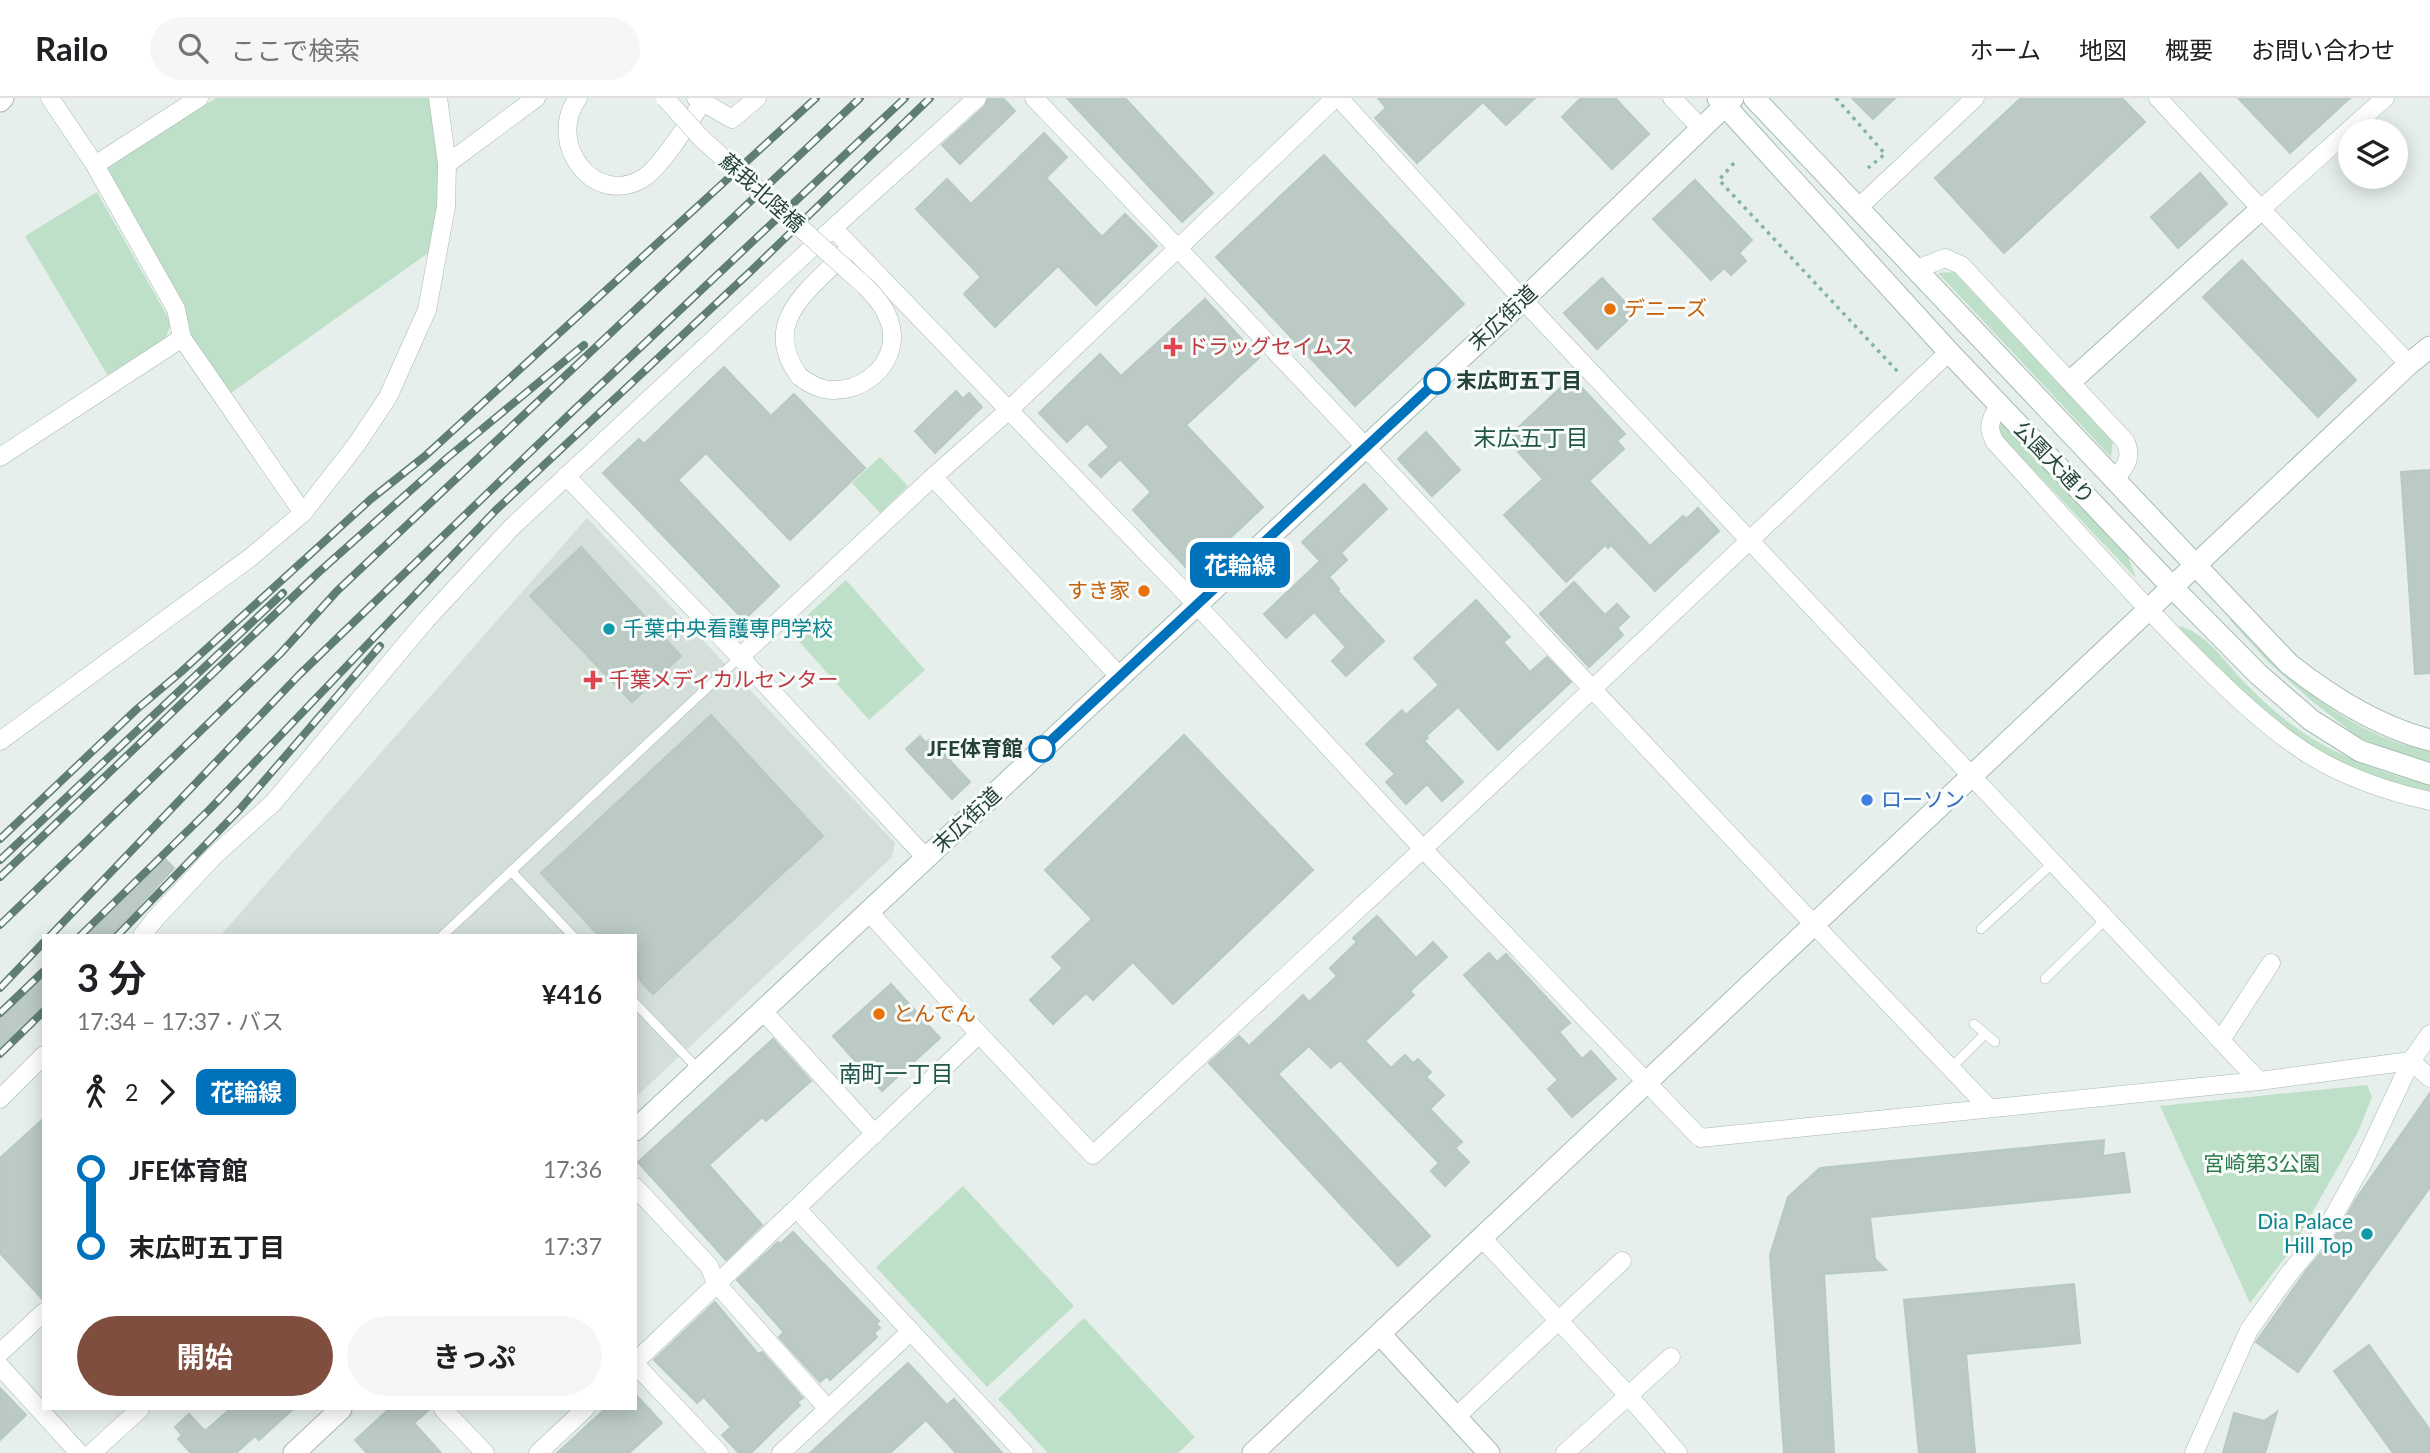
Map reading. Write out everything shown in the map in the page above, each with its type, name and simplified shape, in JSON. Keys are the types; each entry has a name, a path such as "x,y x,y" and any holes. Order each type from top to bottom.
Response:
{"street":[{"path":"50,98 95,165 176,309 182,338 303,513"},
{"path":"95,165 199,98"},
{"path":"0,741 251,557 303,513 356,445 388,397 413,345 426,310 439,255 446,208 447,164 438,98"},
{"path":"447,164 536,98"},
{"path":"578,98 568,122 568,145 572,156 587,175 607,184 617,185 628,184 647,176 699,101 732,119 757,98"},
{"name":"蘇我北陸橋","path":"665,98 701,138 834,259 845,268 865,286 879,300 887,314 892,342 888,356 879,370 873,377 854,387 823,389 800,377 789,363 783,341 784,331 787,320 799,302 815,284 834,265 843,256 852,246"},
{"path":"144,934 215,855 273,803 426,620 512,527 977,98"},
{"path":"1034,98 1178,246 1813,925 1989,1108"},
{"path":"740,657 1009,410 1178,246 1337,98 1523,300 2259,1081"},
{"path":"1672,98 1701,128"},
{"name":"公園大通り","path":"1754,98 2290,664 2334,697 2379,722 2430,740"},
{"path":"1858,208 1975,98"},
{"path":"2158,98 2409,364"},
{"path":"2071,381 2385,98"},
{"name":"末広街道","path":"637,1128 1523,300 1701,128 1725,101"},
{"name":"公園大通り","path":"1725,101 1949,352 2258,674 2311,720 2360,751 2430,774"},
{"path":"833,228 1197,605 1423,849 1700,1138 2259,1081 2411,1061 2430,1078"},
{"path":"1917,269 1945,258 1961,265 2071,381 2128,446 2127,462 2116,478"},
{"path":"0,457 182,338"},
{"path":"1254,1453 1972,774 2197,566 2409,364 2430,348"},
{"path":"869,912 1093,1155 1423,849 1591,687 1949,352"},
{"path":"1999,405 1989,428 1995,442 2149,610 2236,698 2304,751 2362,782 2430,800"},
{"path":"566,476 740,657 926,858"},
{"path":"933,477 1120,677"},
{"path":"2221,1040 2271,963"},
{"path":"763,1011 875,1134"},
{"path":"637,1361 979,1034"},
{"path":"2194,1453 2249,1330 2326,1228 2363,1163 2411,1061 2430,1034"},
{"path":"0,1099 42,1057"},
{"path":"637,1189 709,1266 716,1283 828,1409"},
{"path":"797,1209 1024,1453"},
{"path":"1482,1238 1628,1395 1678,1453"},
{"path":"1456,1417 1622,1261"},
{"path":"0,1353 42,1314"},
{"path":"781,1453 910,1332"},
{"path":"1380,1334 1489,1453"},
{"path":"1565,1453 1671,1357"},
{"path":"637,1365 719,1453"},
{"path":"0,1366 79,1453"},
{"path":"92,1453 139,1410"},
{"path":"294,1453 340,1410"},
{"path":"444,1410 485,1453"},
{"path":"538,1453 584,1410"}],"lane":[{"path":"445,934 740,657"},
{"path":"1982,929 2054,862"},
{"path":"511,871 571,934"},
{"path":"2045,979 2107,918"},
{"path":"637,1005 699,1070"},
{"path":"1974,1024 1995,1042"},
{"path":"1951,1068 1985,1034"}],"path":[{"path":"1836,98 1885,154 1868,168"},
{"path":"1734,163 1718,180 1899,373"}],"shaded area":[{"name":"千葉メディカルセンター","path":"587,518 895,843 892,857 637,1096 637,934 222,934"}],"green space":[{"path":"216,98 434,98 443,185 431,251 228,395 197,349 175,300 101,168"},
{"path":"97,192 171,323 166,338 108,376 25,236"},
{"path":"1954,272 2113,441 2111,457 1938,273"},
{"path":"1999,420 2128,557 2136,578 1997,432"},
{"path":"880,457 908,486 880,513 852,483"},
{"path":"846,580 925,670 869,720 790,631"},
{"path":"2231,619 2274,662 2320,701 2372,732 2430,751 2430,762 2396,754 2357,736 2269,663"},
{"path":"2178,626 2206,641 2264,702 2303,732 2355,760 2430,785 2430,792 2390,782 2320,751 2261,708"},
{"name":"宮崎第3公園","path":"2367,1085 2372,1097 2358,1132 2291,1250 2250,1303 2160,1106"},
{"path":"963,1186 1074,1306 987,1387 876,1267"},
{"path":"1084,1318 1195,1437 1178,1453 1048,1453 998,1399"}],"building":[{"path":"988,98 1003,98 1015,111 960,164 942,145 985,106"},
{"path":"1067,98 1125,98 1213,193 1182,222"},
{"path":"1378,98 1535,98 1506,125 1483,102 1417,163 1375,118 1386,108"},
{"path":"1581,98 1615,98 1649,134 1612,169 1562,117"},
{"path":"1852,98 1895,98 1873,119"},
{"path":"2021,98 2122,98 2145,122 2004,253 1935,178"},
{"path":"2238,98 2350,98 2290,153"},
{"path":"1044,133 1067,157 1046,178 1102,237 1125,214 1157,246 1096,305 1058,266 995,327 964,294 981,277 916,209 947,179 971,204"},
{"path":"1324,155 1464,304 1355,406 1216,257"},
{"path":"2200,173 2227,204 2178,248 2151,217"},
{"path":"1695,180 1752,240 1739,253 1746,261 1731,275 1724,268 1711,280 1653,219"},
{"path":"2242,260 2356,380 2318,417 2203,297"},
{"path":"1602,278 1635,313 1597,349 1564,313"},
{"path":"1205,299 1259,358 1186,425 1263,507 1192,574 1133,510 1151,492 1120,459 1101,477 1089,465 1109,447 1087,423 1067,442 1039,413 1100,354 1121,376"},
{"path":"724,367 771,416 794,394 865,468 790,540 706,453 678,480 779,586 744,620 603,473 639,439 644,444"},
{"path":"1572,377 1625,434 1617,441 1624,449 1589,481 1650,546 1683,516 1686,519 1698,508 1719,531 1655,591 1611,545 1608,548 1605,545 1566,582 1504,515 1543,479 1506,439"},
{"path":"956,391 963,399 969,393 982,407 935,453 915,431"},
{"path":"1426,432 1460,470 1432,496 1398,459"},
{"path":"2430,470 2430,673 2415,674 2401,472"},
{"path":"1364,484 1387,509 1341,553 1347,560 1329,577 1339,589 1337,590 1384,641 1346,676 1332,661 1346,647 1314,612 1286,638 1264,614 1320,561 1302,542"},
{"name":"千葉中央看護専門学校","path":"581,547 681,656 632,702 530,596"},
{"path":"1574,582 1605,615 1617,604 1629,617 1617,628 1623,635 1589,667 1540,614"},
{"path":"1476,600 1510,637 1503,642 1530,672 1547,657 1571,682 1498,750 1458,707 1426,736 1428,738 1424,741 1463,782 1442,801 1427,784 1406,804 1386,782 1395,774 1366,744 1402,710 1406,715 1439,685 1414,658"},
{"name":"千葉メディカルセンター","path":"711,715 823,836 653,994 637,977 637,934 597,934 541,873"},
{"path":"1184,735 1313,870 1173,1004 1133,962 1093,1000 1086,993 1053,1024 1030,1000 1063,968 1052,957 1092,919 1045,870"},
{"path":"920,736 926,743 930,739 970,782 952,799 906,749"},
{"path":"165,859 174,868 113,934 86,934"},
{"path":"1377,916 1416,958 1433,942 1447,957 1410,991 1414,995 1365,1041 1391,1068 1405,1055 1413,1063 1418,1059 1431,1072 1426,1077 1444,1095 1430,1109 1462,1142 1455,1148 1469,1162 1445,1186 1431,1171 1439,1163 1340,1060 1331,1068 1309,1046 1278,1074 1430,1236 1398,1266 1209,1063 1239,1036 1249,1046 1303,995 1309,1002 1337,976 1330,968 1357,942 1353,938"},
{"path":"1489,953 1497,962 1506,954 1570,1023 1559,1032 1582,1059 1591,1051 1616,1079 1572,1117 1548,1089 1558,1080 1464,975"},
{"path":"42,977 42,1009 0,1049 0,1018"},
{"path":"891,984 940,1038 882,1091 833,1036"},
{"path":"773,1039 811,1081 766,1121 762,1117 709,1165 762,1225 726,1260 638,1162"},
{"name":"Dia Palace Hill Top","path":"2430,1093 2430,1187 2298,1372 2256,1342 2305,1272 2336,1235 2356,1199"},
{"path":"42,1120 42,1299 0,1253 0,1158"},
{"path":"2104,1140 2103,1156 2124,1153 2130,1192 1870,1217 1875,1259 1886,1270 1824,1274 1834,1453 1784,1453 1770,1255 1788,1197 1820,1168"},
{"path":"793,1232 879,1321 876,1324 880,1328 874,1333 877,1337 830,1380 827,1376 820,1382 779,1337 784,1332 737,1280 778,1242 780,1244"},
{"path":"2074,1284 2080,1343 1966,1354 1975,1453 1919,1453 1904,1300"},
{"path":"715,1302 758,1354 762,1352 803,1398 797,1402 800,1405 751,1453 739,1453 722,1435 731,1427 704,1397 697,1403 654,1360"},
{"path":"2369,1345 2430,1430 2430,1453 2393,1453 2334,1371"},
{"path":"908,1363 947,1405 954,1399 1002,1453 956,1453 926,1420 890,1453 810,1453"},
{"path":"0,1388 26,1415 0,1440"},
{"path":"637,1396 662,1423 629,1453 557,1453 604,1410 637,1410"},
{"path":"229,1410 292,1410 259,1440 255,1436 236,1453 191,1453 178,1439 182,1435 175,1427 189,1414 205,1431"},
{"path":"388,1410 429,1410 414,1423 441,1453 367,1453 355,1440"},
{"path":"2277,1412 2265,1453 2223,1453 2234,1413 2264,1421"}],"railway":[{"path":"0,839 137,709 371,499 425,456 816,98"},
{"path":"0,925 280,654 337,591 860,98"},
{"path":"52,934 299,675 576,408 905,98"},
{"path":"82,934 209,810 496,510 750,272 930,98"},
{"path":"0,877 319,572 447,458 584,345"},
{"path":"0,860 283,593"},
{"path":"119,934 240,809 380,646"},
{"path":"0,988 42,944"},
{"path":"0,1013 42,973"},
{"path":"0,1054 42,1013"}],"bus line":[{"name":"花輪線","path":"1042,749 1437,381"}],"place":[{"name":"デニーズ","path":"1610,309"},
{"name":"ドラッグセイムス","path":"1173,347"},
{"name":"末広町五丁目","path":"1437,381"},
{"name":"すき家","path":"1144,591"},
{"name":"千葉中央看護専門学校","path":"609,629"},
{"name":"千葉メディカルセンター","path":"593,680"},
{"name":"JFE体育館","path":"1042,749"},
{"name":"ローソン","path":"1867,800"},
{"name":"とんでん","path":"879,1014"},
{"name":"Dia Palace Hill Top","path":"2367,1234"}],"district":[{"name":"末広五丁目","path":"1531,438"},
{"name":"南町一丁目","path":"896,1074"}]}
